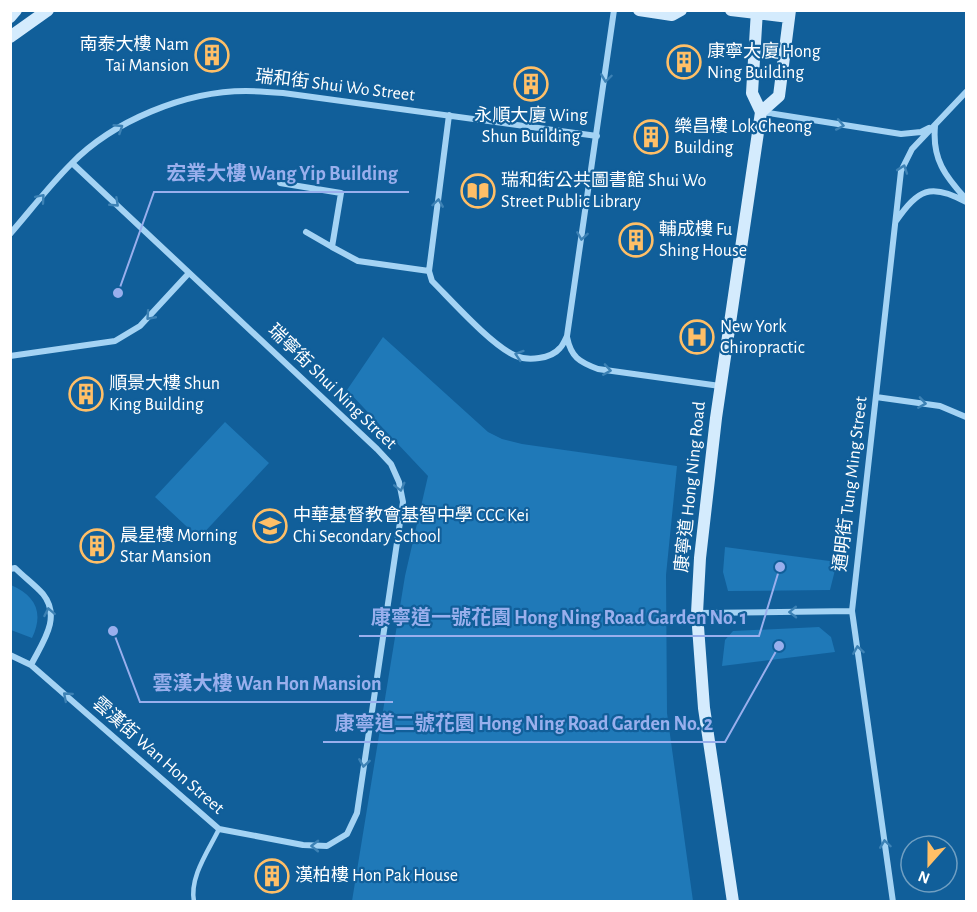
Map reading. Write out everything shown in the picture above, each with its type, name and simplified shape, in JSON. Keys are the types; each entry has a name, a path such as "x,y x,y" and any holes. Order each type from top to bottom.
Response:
{"main road":[{"path":"10,17 16,10"},
{"path":"10,37 31,16 48,10"},
{"path":"639,10 672,15 681,10"},
{"path":"731,10 790,14 779,96 761,112"},
{"name":"康寧道 Hong Ning Road","path":"733,902 704,708 697,614 700,558 720,386 761,112 752,93 757,12"}],"street":[{"path":"449,116 429,271 432,281 503,348 518,357 530,359 552,355 561,348 567,336 614,10"},
{"name":"瑞和街 Shui Wo Street","path":"10,234 72,163 99,141 130,120 163,107 202,96 245,91 283,93 597,136"},
{"name":"通明街 Tung Ming Street","path":"893,902 852,611 901,171 912,149 966,92"},
{"path":"761,112 901,134 921,132 935,126 933,144 937,159 966,201"},
{"name":"瑞寧街 Shui Ning Street","path":"72,163 377,449 391,464 399,482 403,502 401,522 357,813"},
{"path":"280,183 341,193 332,247"},
{"path":"895,223 911,200 927,191 950,193 966,201"},
{"path":"306,232 358,261 429,271"},
{"path":"10,356 116,341 140,326 189,273"},
{"path":"567,336 570,350 583,364 598,369 720,386"},
{"path":"876,397 940,406 966,417"},
{"path":"10,569 15,568 43,595 49,605 50,629 30,665"},
{"path":"697,614 852,611"},
{"name":"雲漢街 Wan Hon Street","path":"10,656 30,665 219,829 303,845 327,846 347,834 357,813"}],"lane":[{"path":"194,902 193,895 201,865 219,829"}],"shaded area":[{"path":"383,337 488,432 502,439 522,444 677,466 666,575 667,713 693,901 352,901 405,576 428,476 347,390"},
{"path":"225,422 269,463 199,538 155,497"},
{"path":"725,547 837,562 830,590 728,591 723,572"},
{"path":"11,585 27,594 35,606 37,621 32,638 11,630"},
{"path":"819,627 831,637 835,652 722,666 725,640 733,631"}],"place":[{"name":"南泰大樓 Nam Tai Mansion","path":"212,55"},
{"name":"康寧大廈 Hong Ning Building","path":"684,62"},
{"name":"永順大廈 Wing Shun Building","path":"531,84"},
{"name":"樂昌樓 Lok Cheong Building","path":"651,137"},
{"name":"瑞和街公共圖書館 Shui Wo Street Public Library","path":"478,191"},
{"name":"輔成樓 Fu Shing House","path":"636,240"},
{"name":"宏業大樓 Wang Yip Building","path":"118,293"},
{"name":"New York Chiropractic","path":"697,337"},
{"name":"順景大樓 Shun King Building","path":"86,394"},
{"name":"中華基督教會基智中學 CCC Kei Chi Secondary School","path":"270,526"},
{"name":"晨星樓 Morning Star Mansion","path":"97,546"},
{"name":"康寧道一號花園 Hong Ning Road Garden No. 1","path":"780,567"},
{"name":"雲漢大樓 Wan Hon Mansion","path":"113,631"},
{"name":"康寧道二號花園 Hong Ning Road Garden No. 2","path":"779,646"},
{"name":"漢柏樓 Hon Pak House","path":"272,876"}]}
